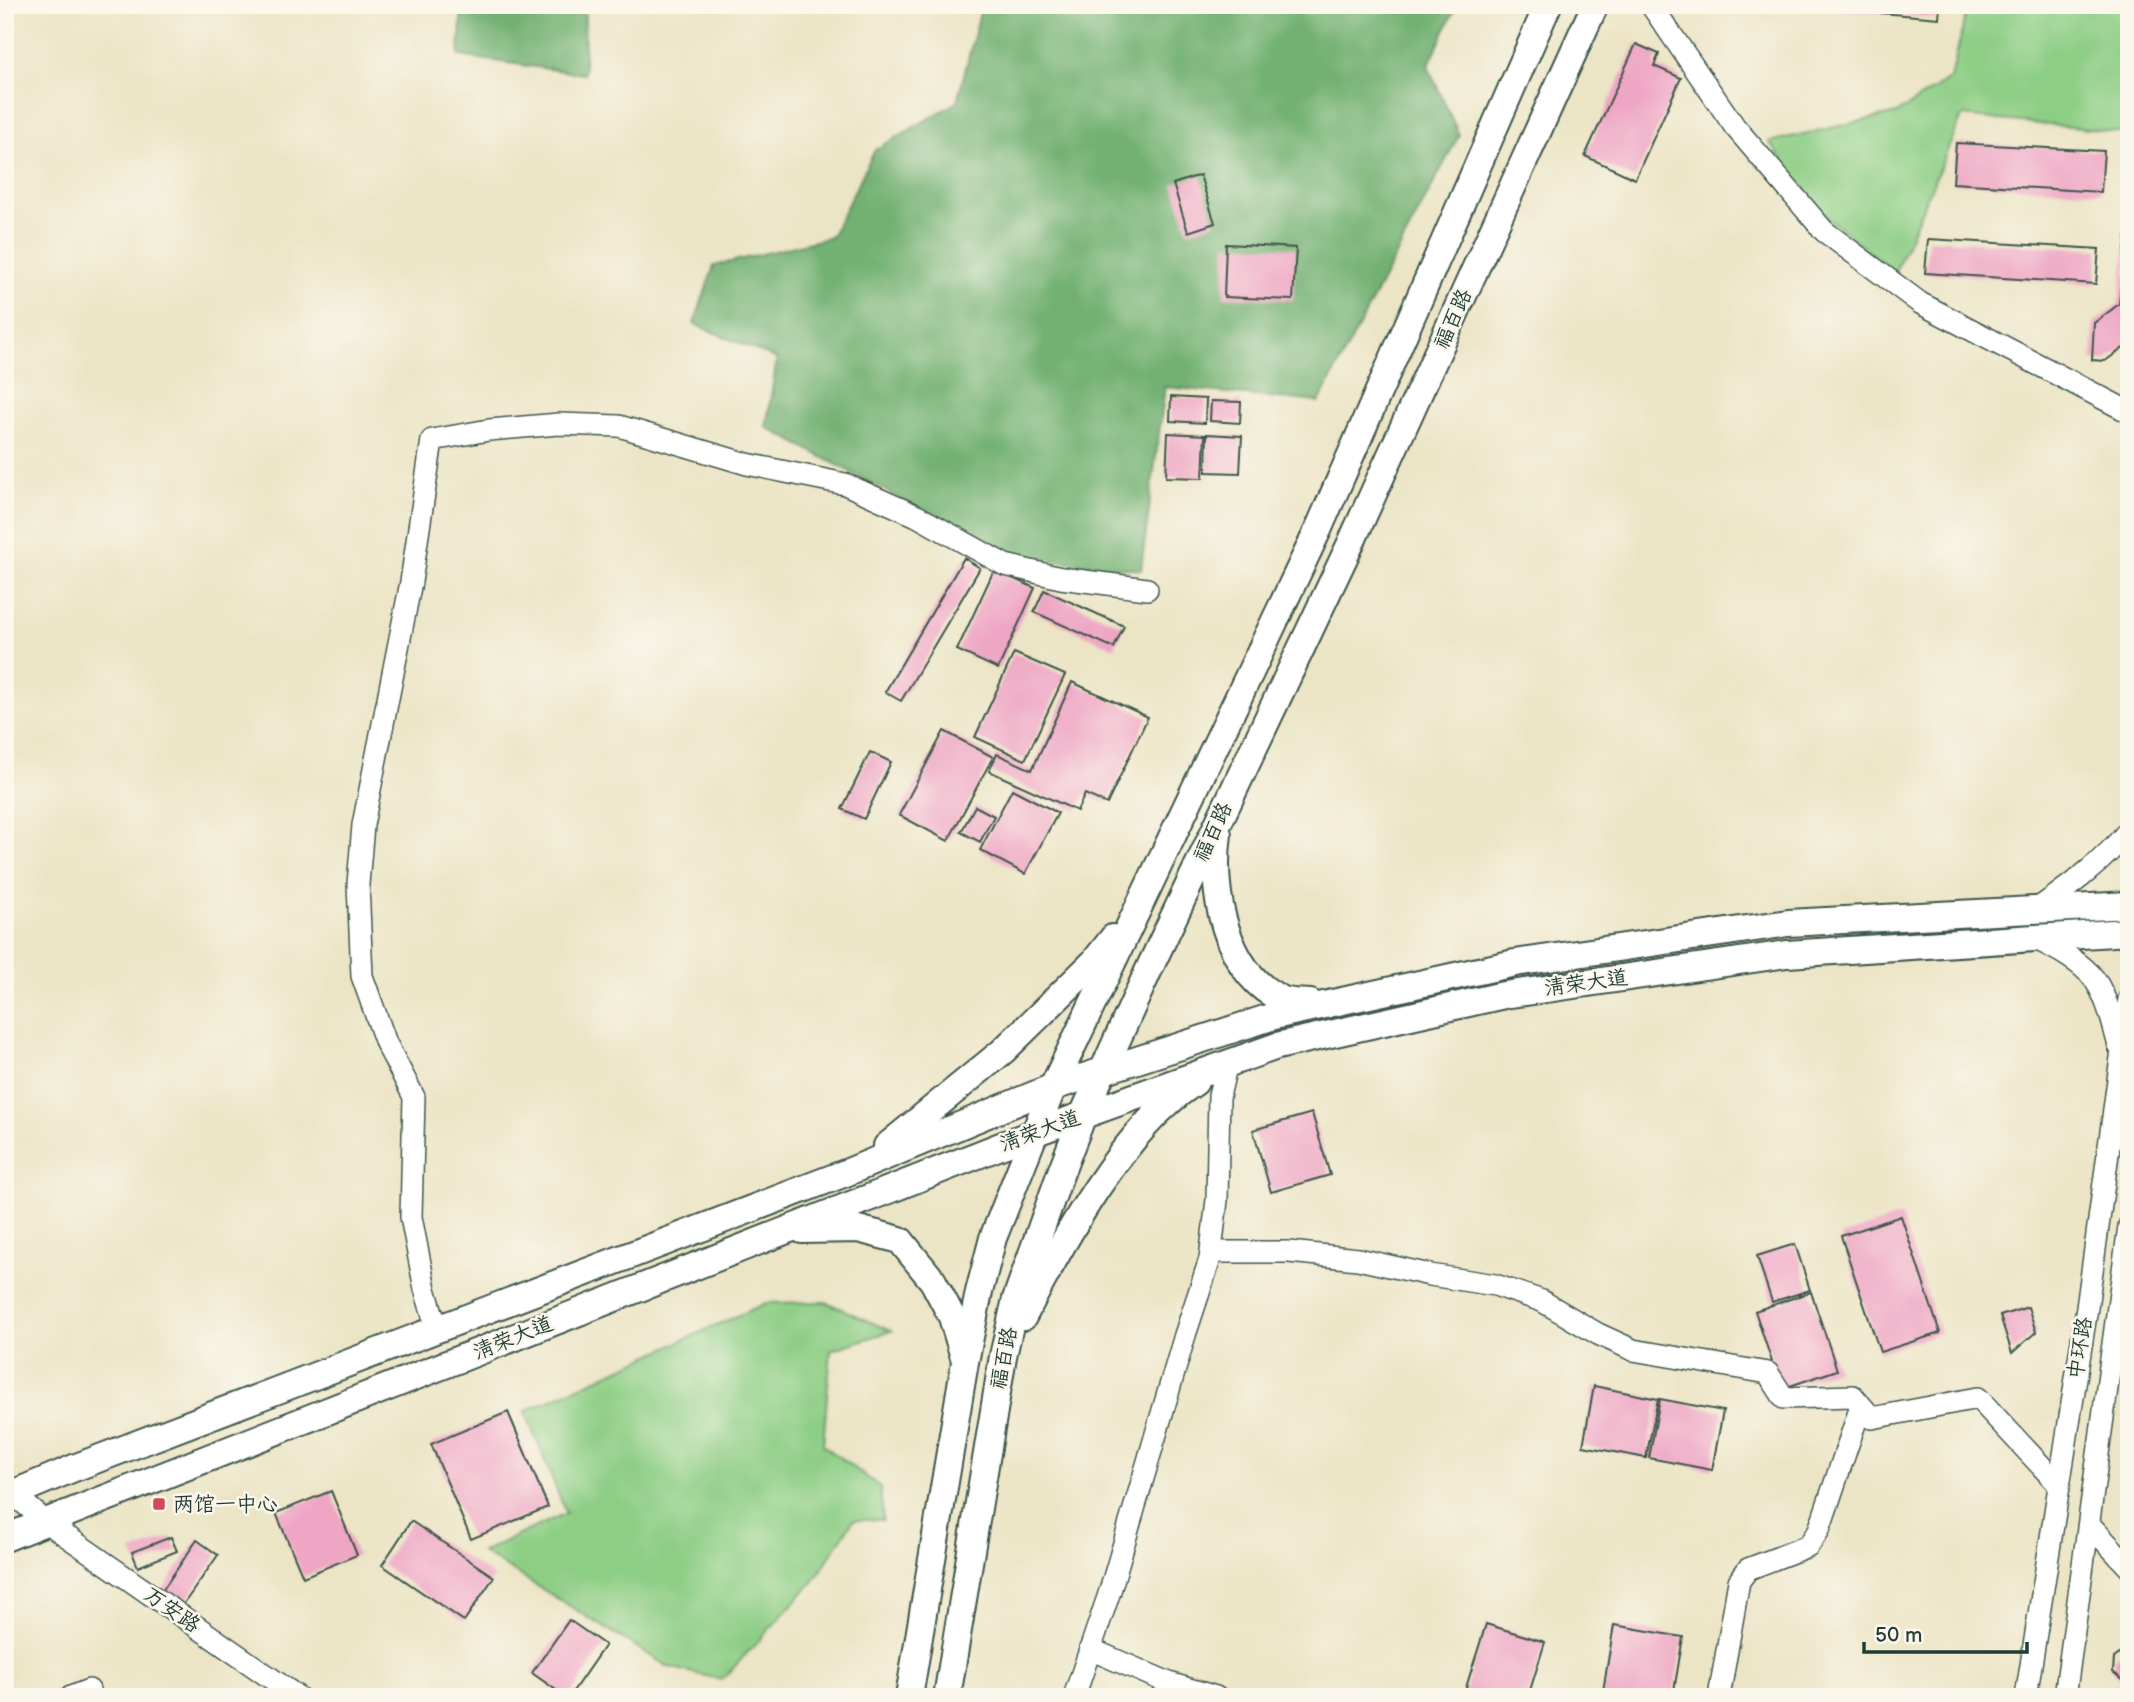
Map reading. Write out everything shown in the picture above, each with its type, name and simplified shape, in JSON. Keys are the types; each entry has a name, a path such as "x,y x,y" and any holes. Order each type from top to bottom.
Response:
{"main road":[{"name":"福百路","path":"909,1697 965,1362 993,1238 1053,1087 1318,530 1548,5"},
{"name":"福百路","path":"947,1697 1003,1356 1016,1299 1083,1115 1220,816 1350,545 1595,5"},
{"path":"1220,816 1215,885 1229,942 1253,979 1284,1000 1326,1004"},
{"path":"848,1172 885,1148 1003,1051 1094,962 1142,901"},
{"name":"清荣大道","path":"8,1492 848,1172 1053,1087 1274,1016 1514,963 1788,923 2129,905"},
{"name":"清荣大道","path":"5,1538 1036,1132 1277,1046 1504,995 1787,954 2129,932"},
{"path":"1003,1356 1068,1235 1102,1181 1141,1130 1180,1092 1225,1064"},
{"path":"786,1230 858,1229 900,1240 933,1281 952,1317 965,1362"}],"street":[{"path":"1651,5 1735,127 1824,231 1920,303 2129,412"},
{"path":"437,1329 425,1289 411,1217 414,1097 386,1043 362,976 358,884 363,825 411,582 432,440 489,430 559,424 619,426 747,464 845,484 917,516 1005,565 1061,578 1147,589"},
{"path":"2036,910 2080,879 2115,848 2129,830"},
{"path":"2034,938 2064,954 2092,975 2109,1008 2121,1053"},
{"name":"中环路","path":"2026,1697 2087,1308 2129,999"},
{"path":"1074,1697 1110,1591 1211,1252 1217,1200 1219,1096 1225,1064"},
{"name":"中环路","path":"2065,1697 2125,1277 2129,1226"},
{"path":"1211,1252 1289,1252 1358,1259 1430,1275 1494,1285 1542,1301 1598,1334 1633,1350 1768,1373 1784,1398 1853,1396 1872,1418 1978,1398 2059,1485"},
{"path":"1719,1697 1739,1581 1748,1569 1808,1546 1819,1530 1861,1406"},
{"name":"万安路","path":"8,1492 46,1522 298,1697"},
{"path":"2089,1524 2129,1567"},
{"path":"1090,1649 1169,1683 1216,1697"}],"green space":[{"path":"462,5 585,5 584,74 459,56"},
{"path":"982,5 1457,5 1428,66 1459,135 1319,402 1165,387 1141,570 1006,555 766,427 777,359 694,324 714,266 831,237 875,150 957,102"},
{"path":"1968,5 2129,5 2129,133 1962,116 1895,272 1824,215 1769,142 1897,113 1951,78"},
{"path":"826,1302 891,1331 831,1350 823,1445 880,1487 883,1520 853,1520 814,1581 722,1680 669,1667 482,1552 566,1513 525,1411 766,1303"}],"building":[{"path":"1810,5 1940,5 1939,18"},
{"path":"1636,44 1659,54 1654,66 1681,78 1635,179 1585,156"},
{"path":"1956,143 2104,151 2101,192 1953,183"},
{"path":"1200,175 1215,223 1188,232 1173,184"},
{"path":"2127,233 2129,344 2105,361 2092,360 2094,323 2119,304"},
{"path":"1928,239 2099,249 2096,284 1925,273"},
{"path":"1226,244 1296,248 1293,300 1224,297"},
{"path":"1171,397 1206,399 1205,423 1170,421"},
{"path":"1211,401 1241,402 1240,423 1210,421"},
{"path":"1168,433 1205,435 1203,478 1166,477"},
{"path":"1207,434 1242,436 1240,473 1206,472"},
{"path":"964,558 980,568 901,701 885,692"},
{"path":"994,570 1035,588 998,669 957,650"},
{"path":"1044,590 1124,626 1114,648 1034,612"},
{"path":"1014,653 1065,675 1025,760 975,737"},
{"path":"1072,682 1148,717 1107,804 1085,794 1077,811 989,771 997,754 1032,770"},
{"path":"944,731 993,757 948,841 899,815"},
{"path":"870,752 891,762 864,819 842,809"},
{"path":"1012,789 1058,813 1025,874 980,850"},
{"path":"975,806 994,816 980,842 961,832"},
{"path":"1312,1113 1330,1175 1271,1192 1253,1130"},
{"path":"1901,1216 1940,1333 1880,1352 1841,1236"},
{"path":"1795,1244 1810,1290 1772,1302 1757,1256"},
{"path":"1811,1292 1837,1370 1781,1389 1755,1311"},
{"path":"2028,1307 2036,1332 2012,1353 2000,1316"},
{"path":"1594,1386 1658,1399 1646,1458 1583,1446"},
{"path":"1660,1399 1723,1411 1712,1470 1649,1458"},
{"path":"508,1412 548,1507 471,1539 431,1444"},
{"path":"331,1491 357,1555 303,1577 276,1513"},
{"path":"411,1521 494,1577 464,1621 382,1565"},
{"path":"171,1537 177,1551 138,1567 132,1552"},
{"path":"197,1540 218,1555 183,1605 162,1591"},
{"path":"569,1620 605,1645 569,1697 566,1697 532,1673"},
{"path":"1486,1624 1545,1642 1528,1697 1463,1697"},
{"path":"1614,1625 1683,1637 1673,1697 1602,1697"},
{"path":"2127,1649 2129,1685 2113,1672 2114,1658"}],"place":[{"name":"两馆一中心","path":"159,1504"}]}
